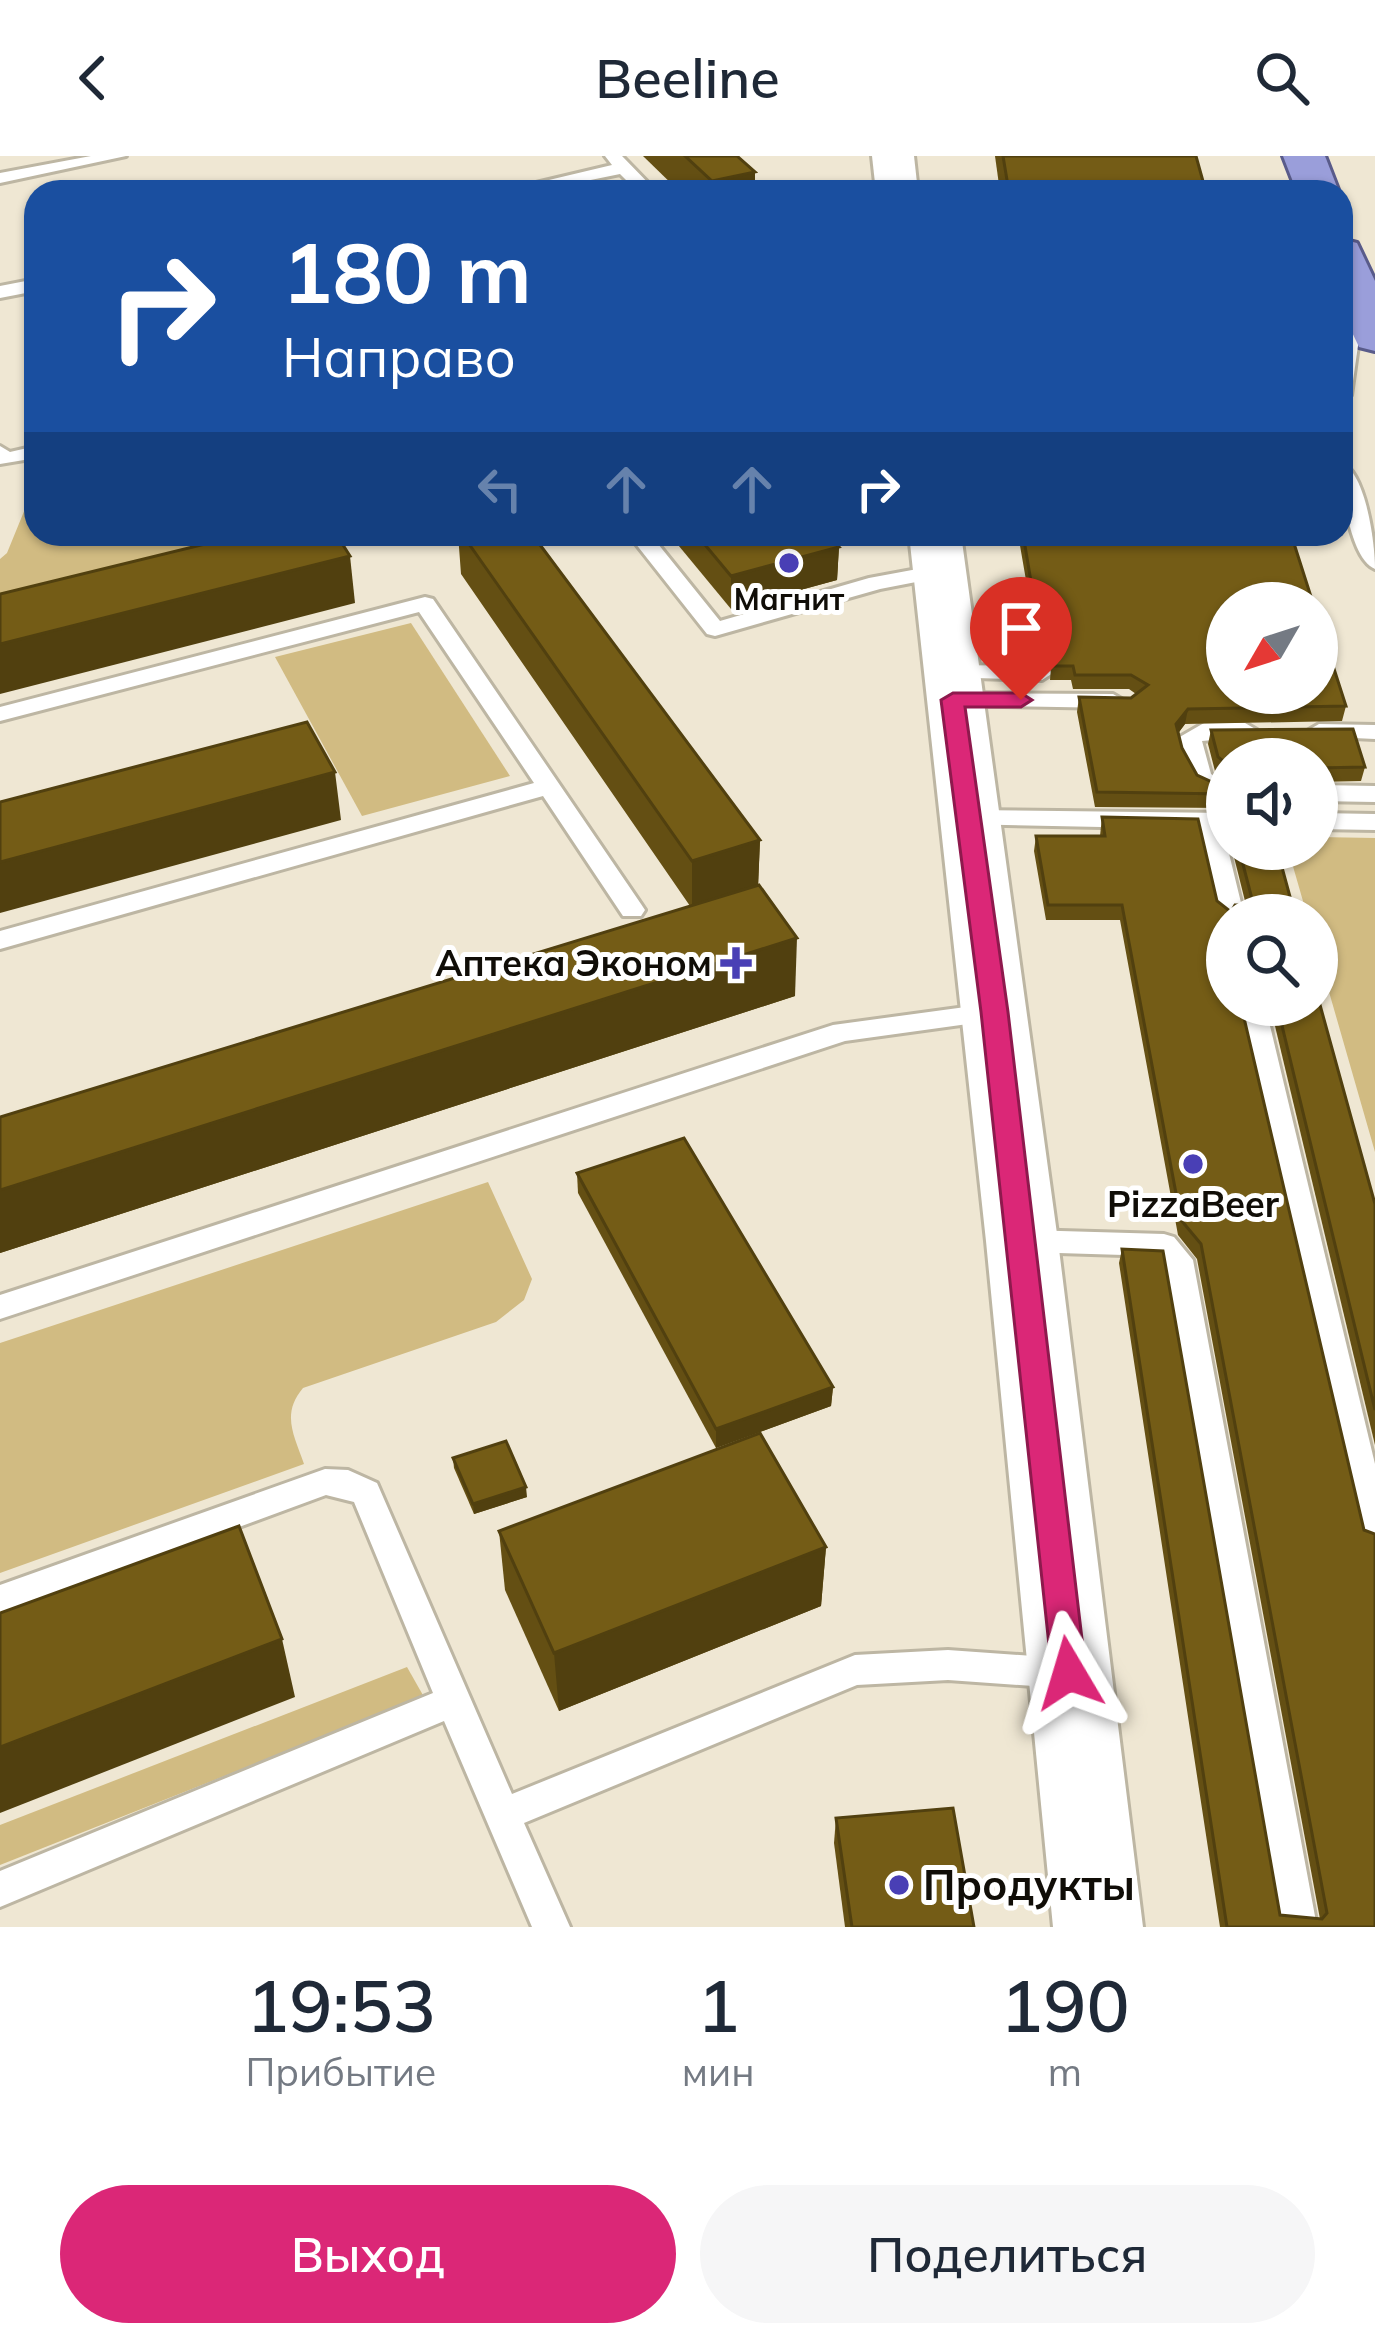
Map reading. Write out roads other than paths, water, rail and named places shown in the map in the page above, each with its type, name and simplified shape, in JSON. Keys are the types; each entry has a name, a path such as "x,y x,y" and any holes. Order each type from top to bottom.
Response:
{"highway":[{"path":"1353,282 1375,338"}],"street":[{"path":"937,552 1022,1241 1098,1927"}],"lane":[{"path":"0,178 118,156"},
{"path":"569,180 618,162"},
{"path":"1353,502 1375,563"},
{"path":"649,546 716,629 877,583 937,552"},
{"path":"0,714 425,604 632,910"},
{"path":"951,686 1042,673"},
{"path":"951,686 1129,701"},
{"path":"1206,787 1190,738 1204,730 1375,732"},
{"path":"0,940 548,787"},
{"path":"1338,793 1375,794"},
{"path":"968,818 1206,821"},
{"path":"1338,821 1375,822"},
{"path":"0,1307 842,1032 994,1012"},
{"path":"1257,1026 1375,1532"},
{"path":"1022,1241 1164,1245 1178,1260 1298,1927"},
{"path":"0,1600 326,1482 348,1484 366,1493 551,1927"},
{"path":"502,1815 855,1670 948,1665 1069,1673"},
{"path":"0,1889 453,1701"}],"place":[{"name":"Магнит","path":"789,563"},
{"name":"Аптека Эконом","path":"736,963"},
{"name":"PizzaBeer","path":"1193,1164"},
{"name":"Продукты","path":"899,1885"}]}
